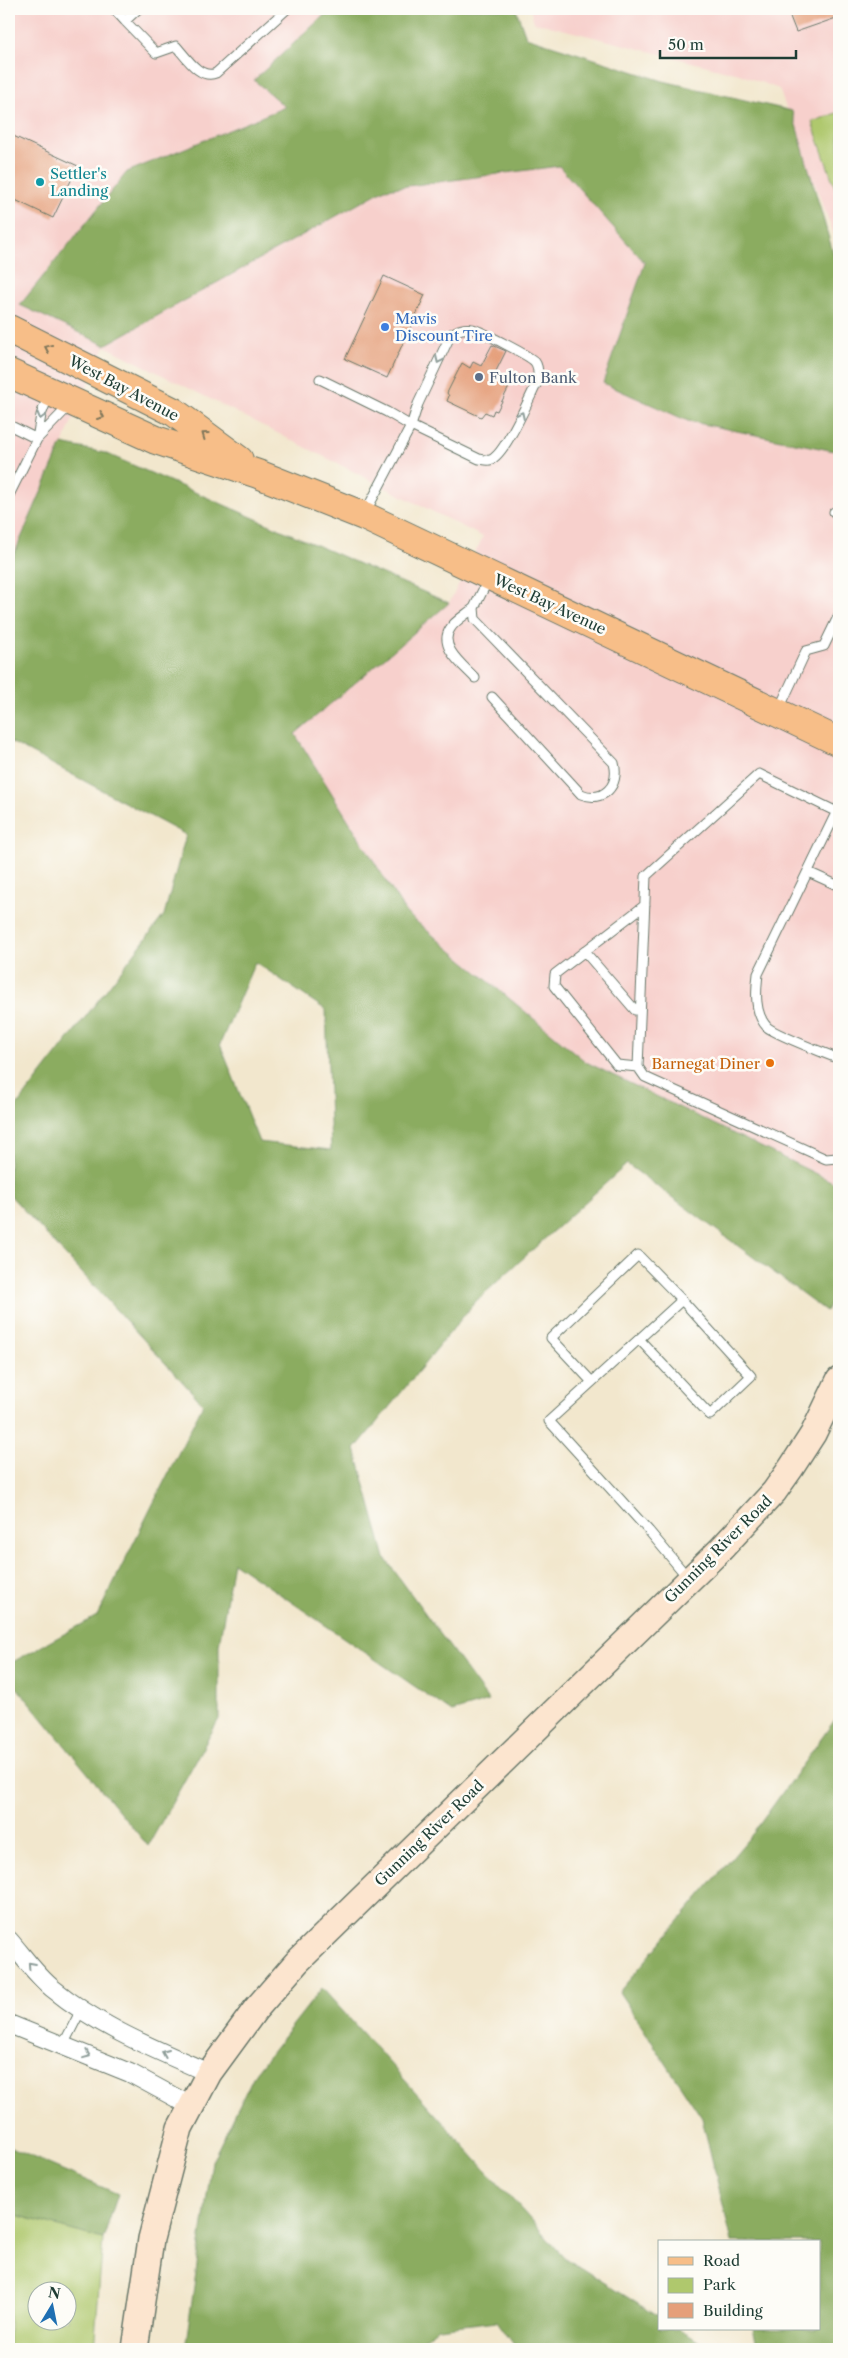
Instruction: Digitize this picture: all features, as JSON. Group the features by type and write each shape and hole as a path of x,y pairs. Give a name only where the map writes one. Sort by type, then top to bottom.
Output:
{"main road":[{"name":"West Bay Avenue","path":"9,329 174,412 258,474"},
{"name":"West Bay Avenue","path":"9,373 156,440 258,474 364,516 839,742"},
{"path":"61,398 70,384 85,383 138,394"}],"street":[{"name":"Gunning River Road","path":"135,2349 151,2239 180,2128 210,2073 255,2010 298,1962 721,1549 774,1492 813,1434 839,1380"},
{"path":"9,1940 50,1987 81,2010 119,2034 210,2073"},
{"path":"9,2024 130,2073 191,2106"}],"lane":[{"path":"114,9 156,53 176,46 202,74 210,76 216,74 287,9"},
{"path":"125,21 138,9"},
{"path":"320,379 387,412 410,426 479,459 489,460 496,457 508,442 538,381 539,373 535,362 524,354 473,329 460,328 451,334 418,404 410,426 364,516"},
{"path":"37,439 40,415 61,398"},
{"path":"9,495 37,439 61,398"},
{"path":"9,425 37,439"},
{"path":"475,678 448,648 446,637 450,628 474,608 490,575"},
{"path":"474,608 475,618 481,626 614,763 617,774 614,783 601,796 591,798 581,794 492,697"},
{"path":"778,712 806,651 824,646 839,615"},
{"path":"839,1059 767,1027 759,1010 756,994 758,974 838,809 759,774 646,876 638,1067 645,1077 826,1159 837,1158 839,1155"},
{"path":"808,872 839,886"},
{"path":"638,1067 617,1065 554,986 555,974 645,905"},
{"path":"584,952 635,1010 640,1010"},
{"path":"592,1382 551,1338 638,1255 751,1376 710,1415 639,1339"},
{"path":"682,1300 549,1422 689,1579"},
{"path":"63,2045 81,2010"}],"shaded area":[{"path":"9,9 331,9 255,80 286,107 127,172 20,305 105,345 385,189 559,166 645,263 604,383 688,421 839,452 839,1185 586,1062 406,913 294,734 449,603 483,537 105,346 12,559 9,557"},
{"path":"530,9 839,9 839,248 779,89 739,74 534,22"}],"green space":[{"path":"331,9 516,9 526,37 663,81 792,111 839,273 839,452 688,421 603,383 645,263 559,166 385,189 105,345 20,305 127,172 285,107 254,80"},
{"path":"839,112 839,199 812,122"},
{"path":"62,444 105,453 449,603 295,734 406,913 586,1062 839,1185 839,1286 826,1311 627,1164 475,1302 355,1449 385,1558 489,1701 452,1712 233,1562 219,1645 219,1719 148,1846 9,1678 9,1664 97,1616 203,1404 9,1194 9,1116 164,915 186,835 9,741 9,557 12,559","holes":["255,962 326,1010 331,1150 259,1142 220,1044"]},
{"path":"839,1714 839,2349 758,2349 753,2330 820,2330 820,2240 732,2240 702,2118 619,1992 754,1832"},
{"path":"322,1988 565,2258 658,2316 658,2330 681,2330 711,2349 517,2349 497,2321 438,2328 410,2349 185,2349 212,2161 255,2073"},
{"path":"9,2147 118,2194 103,2239 9,2213"},
{"path":"9,2213 103,2239 94,2349 9,2349"}],"building":[{"path":"787,9 839,9 839,17 796,32"},
{"name":"Settler's Landing","path":"9,134 78,166 53,218 9,197"},
{"name":"Mavis Discount Tire","path":"384,276 425,295 387,378 345,359"},
{"name":"Fulton Bank","path":"492,345 506,351 495,373 512,381 497,411 494,410 492,415 485,412 481,417 447,401 449,396 447,393 462,363 470,368 473,362 481,366"}],"place":[{"name":"Settler's Landing","path":"40,182"},
{"name":"Mavis Discount Tire","path":"385,327"},
{"name":"Fulton Bank","path":"479,377"},
{"name":"Barnegat Diner","path":"770,1063"}]}
